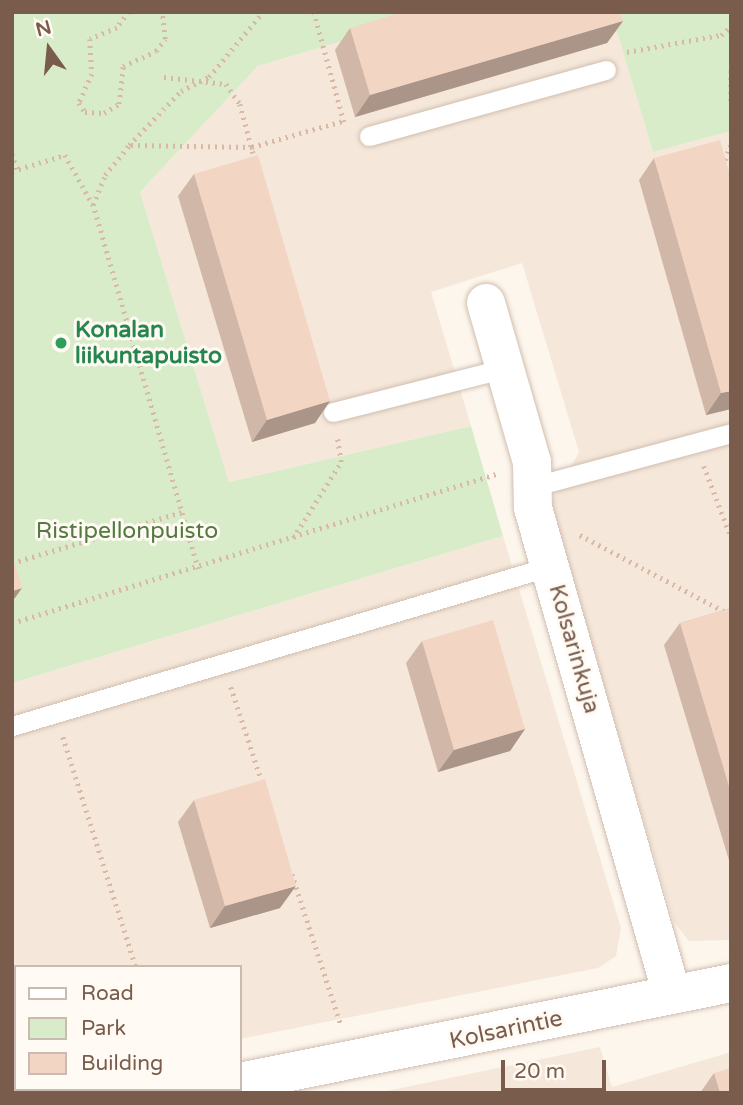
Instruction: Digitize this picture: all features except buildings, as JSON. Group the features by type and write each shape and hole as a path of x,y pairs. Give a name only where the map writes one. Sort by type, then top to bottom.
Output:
{"street":[{"name":"Kolsarinkuja","path":"486,303 505,368 551,566 672,995"},
{"name":"Kolsarintie","path":"242,1082 731,983"}],"lane":[{"path":"369,136 606,69"},
{"path":"333,412 505,368"},
{"path":"533,485 731,433"},
{"path":"12,726 551,566"}],"path":[{"path":"129,12 117,28 90,39 92,74 79,103 85,112 104,113 119,104 122,66 156,51 164,39 162,12"},
{"path":"93,205 105,175 129,145 181,92 209,77 263,12"},
{"path":"314,12 343,121 369,136"},
{"path":"606,69 626,52 721,34 731,27"},
{"path":"731,71 731,101"},
{"path":"164,78 209,77 226,84 240,104 258,169"},
{"path":"129,145 252,147 343,121"},
{"path":"724,160 731,143"},
{"path":"721,147 728,170"},
{"path":"12,154 15,170 65,155 93,205 198,569"},
{"path":"293,538 341,463 333,412"},
{"path":"697,441 731,537"},
{"path":"12,623 198,569 293,538 533,485 731,615"},
{"path":"12,563 182,512"},
{"path":"224,663 266,793"},
{"path":"55,713 135,965"},
{"path":"287,858 342,1027"}],"shaded area":[{"path":"441,12 611,12 653,152 731,131 731,940 689,941 674,922 550,504 579,452 522,263 431,292 471,426 229,482 140,192 258,66"},
{"path":"503,536 621,928 616,956 598,968 242,1039 242,965 14,965 12,1012 12,683"},
{"path":"600,1047 612,1087 731,1052 731,1093 377,1093"}],"green space":[{"name":"Ristipellonpuisto","path":"12,12 441,12 258,66 140,192 229,482 471,426 503,536 12,683"},
{"path":"611,12 731,12 731,131 653,152"}],"place":[{"name":"Konalan liikuntapuisto","path":"61,343"}]}
